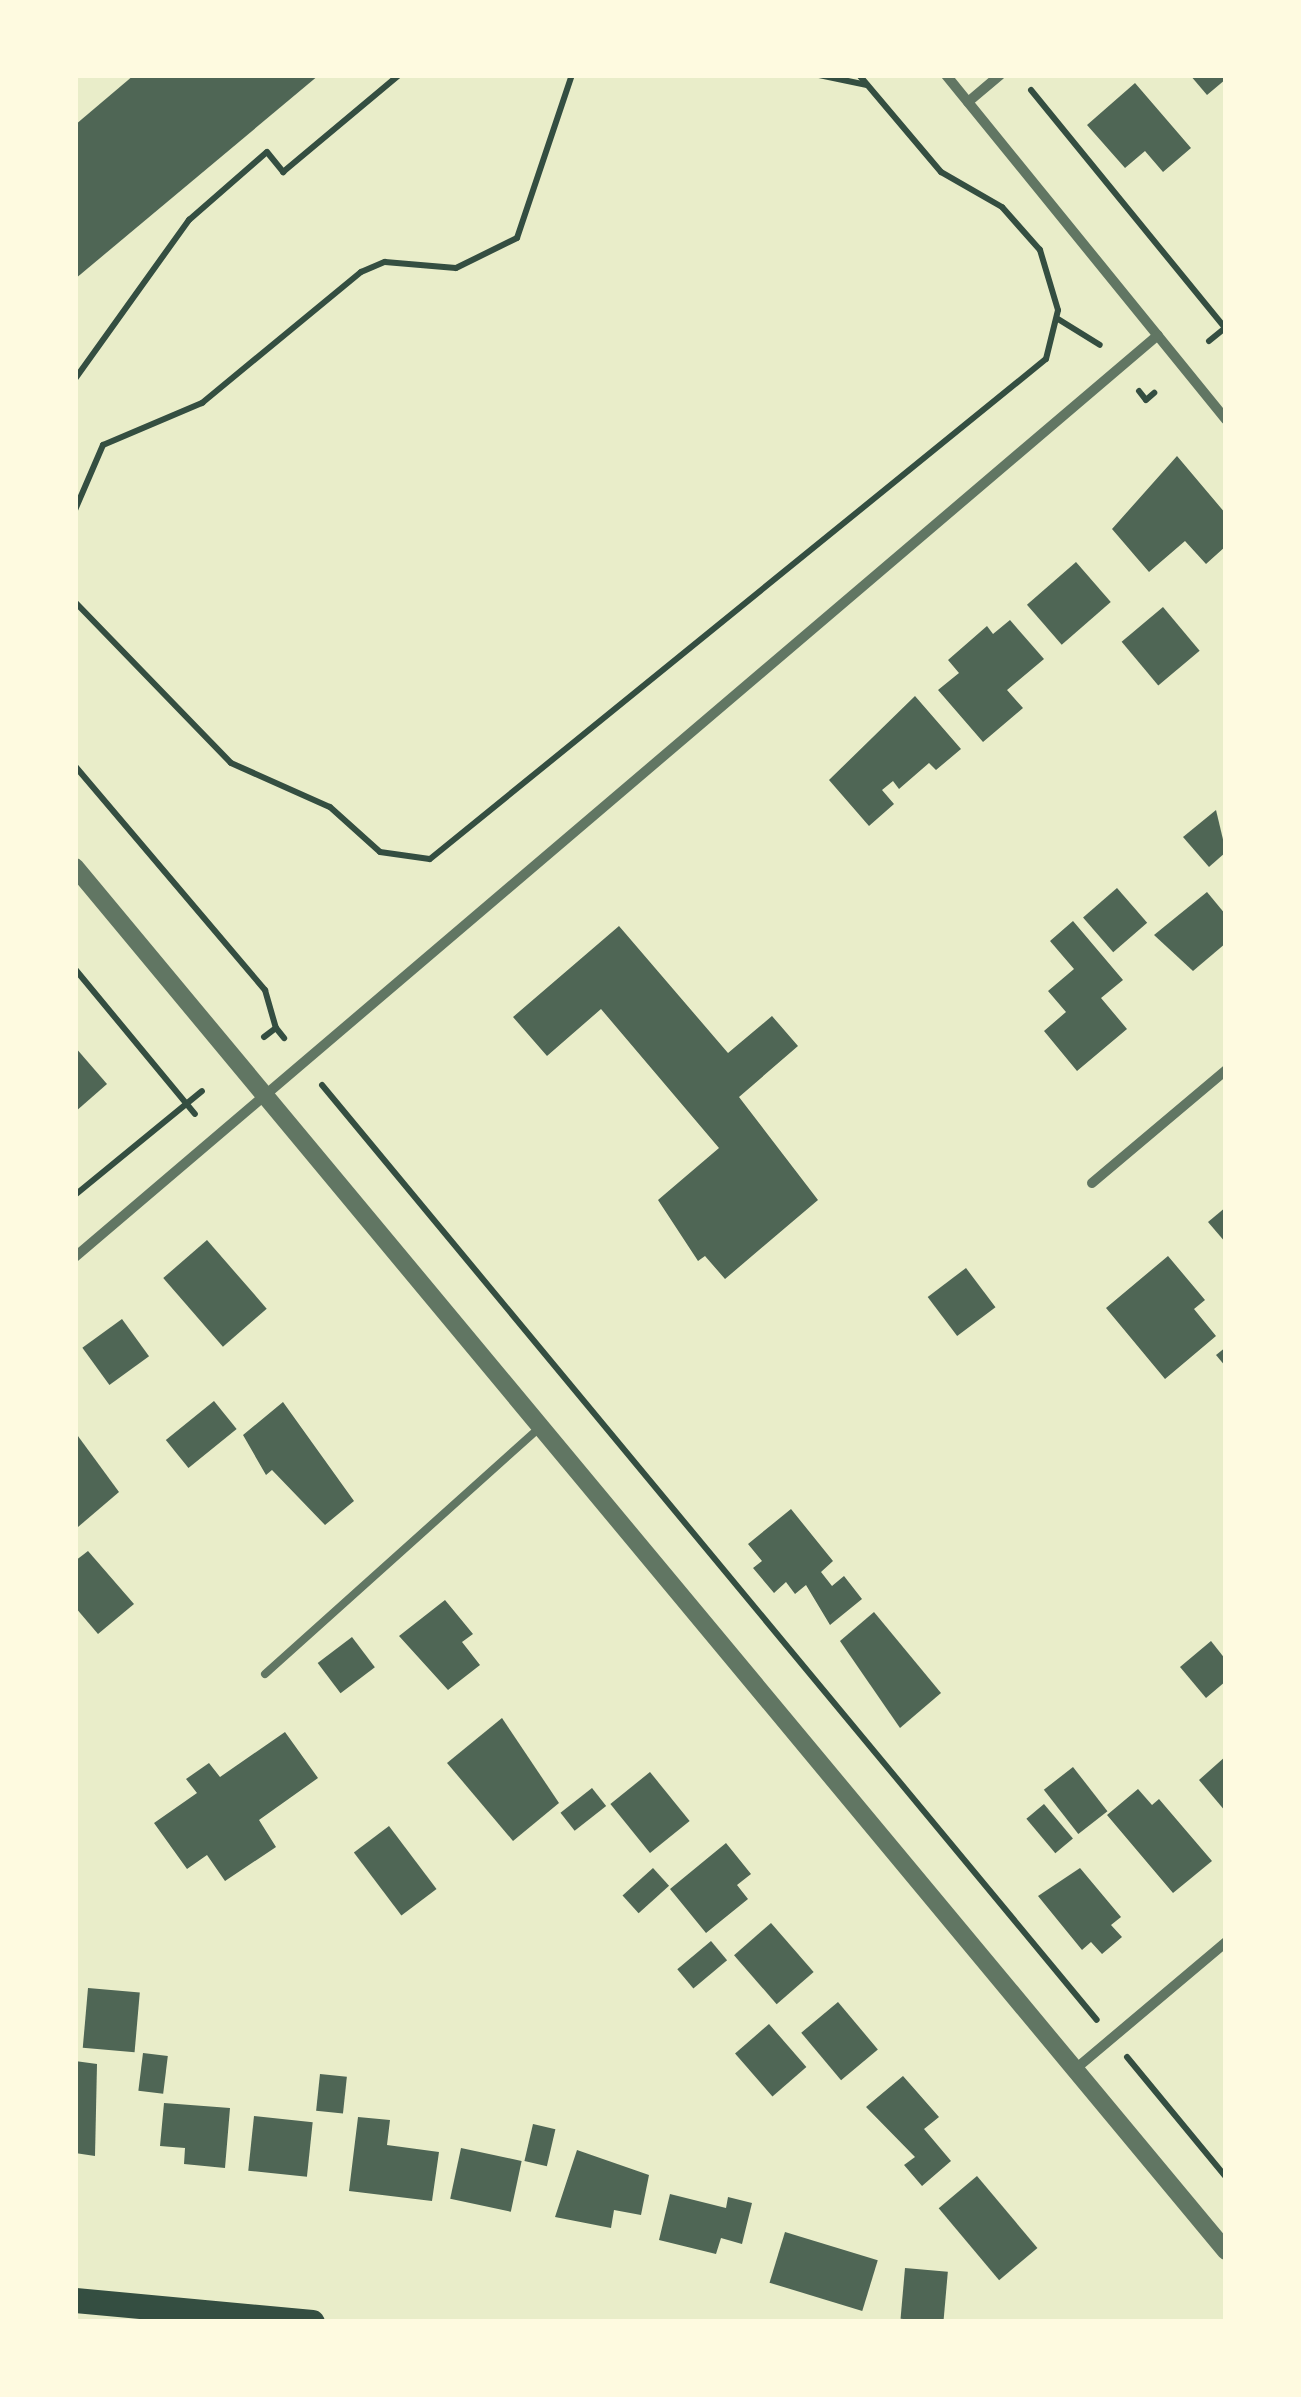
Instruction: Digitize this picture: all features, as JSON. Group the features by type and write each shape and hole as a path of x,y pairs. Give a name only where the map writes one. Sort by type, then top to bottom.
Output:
{"main road":[{"path":"75,2300 312,2322"}],"street":[{"path":"946,75 1226,419"},
{"path":"968,102 1000,75"},
{"path":"75,1257 1158,335"},
{"path":"75,867 537,1430 1226,2251"},
{"path":"1092,1183 1226,1070"},
{"path":"1072,2072 1226,1942"}],"lane":[{"path":"265,1674 537,1430"}],"path":[{"path":"75,380 190,220 267,152 283,172 400,75"},
{"path":"75,510 103,446 202,403 361,272 385,262 456,268 517,238 572,75"},
{"path":"819,75 868,85"},
{"path":"75,602 231,763 330,806 380,852 430,859 1046,359 1058,320 1056,281 1040,250 1002,206 941,172 859,75"},
{"path":"1031,90 1226,328 1209,341"},
{"path":"1058,320 1100,345"},
{"path":"1140,391 1146,400 1154,393"},
{"path":"75,766 266,990 276,1028 284,1038"},
{"path":"75,969 195,1114"},
{"path":"264,1037 276,1028"},
{"path":"322,1085 1226,2177"},
{"path":"75,1195 202,1091"}],"building":[{"path":"134,75 319,75 75,279 75,125"},
{"path":"1190,75 1226,75 1226,79 1207,95"},
{"path":"1135,83 1191,148 1163,172 1145,151 1125,168 1087,125"},
{"path":"1177,456 1226,514 1226,546 1206,564 1185,541 1149,572 1112,529"},
{"path":"1076,562 1111,602 1062,645 1027,605"},
{"path":"1163,607 1200,651 1158,685 1122,642"},
{"path":"1010,620 1044,659 1007,690 1023,708 983,742 938,690 959,673 948,660 987,626 993,634"},
{"path":"915,696 961,749 936,770 929,763 899,789 893,781 882,790 894,804 869,826 829,780"},
{"path":"1216,810 1226,852 1209,867 1183,837"},
{"path":"1117,888 1147,923 1113,952 1083,918"},
{"path":"1207,892 1226,915 1226,943 1193,971 1154,935"},
{"path":"1073,921 1123,980 1101,998 1127,1029 1077,1071 1044,1031 1066,1012 1048,991 1074,969 1050,941"},
{"path":"619,926 728,1053 772,1016 798,1046 739,1097 818,1200 725,1279 705,1256 698,1261 658,1200 719,1148 601,1009 547,1056 513,1017"},
{"path":"75,1047 107,1084 75,1112"},
{"path":"1226,1207 1226,1243 1208,1222"},
{"path":"207,1240 267,1309 223,1347 163,1278"},
{"path":"1168,1256 1205,1300 1194,1309 1216,1336 1165,1379 1106,1308"},
{"path":"966,1268 995,1307 957,1336 928,1297"},
{"path":"122,1319 149,1356 109,1385 82,1348"},
{"path":"1226,1347 1226,1367 1216,1355"},
{"path":"214,1401 237,1429 188,1468 166,1440"},
{"path":"283,1402 354,1501 325,1525 272,1470 266,1475 243,1435"},
{"path":"75,1432 119,1492 78,1527 75,1524"},
{"path":"791,1509 833,1561 821,1572 832,1586 844,1576 862,1599 830,1625 806,1585 795,1594 786,1582 774,1593 753,1568 762,1561 748,1544"},
{"path":"88,1551 134,1604 98,1634 75,1607 75,1561"},
{"path":"445,1600 473,1634 462,1642 480,1665 448,1690 399,1636"},
{"path":"874,1612 941,1693 900,1728 840,1641"},
{"path":"352,1637 375,1667 341,1693 318,1663"},
{"path":"1211,1641 1226,1660 1226,1681 1206,1698 1180,1667"},
{"path":"502,1718 559,1803 513,1841 447,1763"},
{"path":"285,1732 318,1778 259,1820 276,1847 225,1881 207,1855 187,1869 154,1823 197,1793 186,1779 209,1763 220,1777"},
{"path":"1226,1756 1226,1812 1199,1780"},
{"path":"1073,1767 1107,1811 1078,1834 1044,1790"},
{"path":"650,1772 690,1821 650,1853 610,1804"},
{"path":"592,1788 606,1806 575,1831 560,1813"},
{"path":"1138,1789 1152,1805 1159,1799 1212,1861 1173,1893 1107,1815"},
{"path":"1044,1804 1073,1838 1055,1853 1026,1819"},
{"path":"389,1826 437,1889 401,1916 354,1852"},
{"path":"726,1843 751,1874 737,1885 748,1899 706,1933 670,1889"},
{"path":"653,1868 669,1886 639,1913 623,1895"},
{"path":"1080,1868 1121,1917 1111,1925 1122,1937 1102,1954 1091,1942 1082,1950 1038,1896"},
{"path":"771,1923 814,1972 777,2004 734,1955"},
{"path":"711,1941 727,1960 693,1988 677,1969"},
{"path":"88,1988 140,1993 135,2052 83,2048"},
{"path":"838,2002 878,2049 841,2080 801,2033"},
{"path":"769,2024 806,2067 772,2097 735,2054"},
{"path":"143,2053 168,2056 163,2094 138,2091"},
{"path":"75,2061 97,2064 95,2156 75,2153"},
{"path":"320,2074 347,2077 343,2114 316,2111"},
{"path":"903,2076 939,2117 924,2129 951,2161 922,2186 904,2165 915,2157 866,2107"},
{"path":"164,2103 230,2108 225,2168 184,2164 185,2148 160,2146"},
{"path":"254,2116 313,2122 307,2177 248,2171"},
{"path":"358,2117 390,2120 387,2145 439,2152 432,2201 349,2191"},
{"path":"533,2124 555,2129 547,2166 524,2161"},
{"path":"461,2148 522,2161 511,2212 450,2199"},
{"path":"577,2150 649,2175 641,2215 614,2210 611,2228 555,2217"},
{"path":"977,2176 1037,2248 999,2280 939,2208"},
{"path":"670,2194 726,2208 728,2197 752,2203 742,2244 721,2238 716,2254 659,2240"},
{"path":"785,2232 878,2260 862,2311 770,2283"},
{"path":"905,2268 948,2272 943,2322 901,2319"}]}
